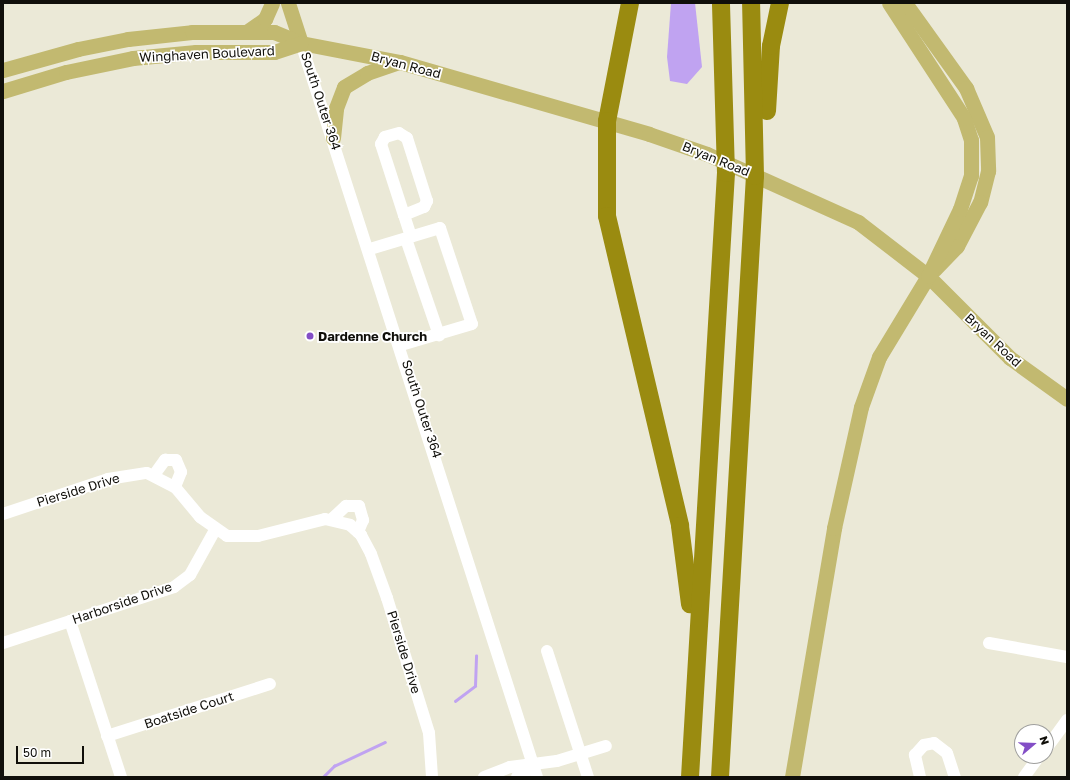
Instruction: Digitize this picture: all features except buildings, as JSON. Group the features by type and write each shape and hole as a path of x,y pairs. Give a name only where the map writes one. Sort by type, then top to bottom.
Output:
{"highway":[{"path":"630,3 607,121 607,216 682,540 696,679"},
{"path":"690,777 726,173 721,3"},
{"path":"720,777 753,228 756,130 751,3"},
{"path":"753,228 764,157 771,46 780,3"}],"main road":[{"path":"248,31 265,20 272,3"},
{"path":"288,3 301,43"},
{"path":"792,777 834,528 861,407 879,357 928,276 965,198 972,163 971,140 955,100 889,3"},
{"path":"904,3 976,104 989,154 985,187 974,216 957,246 928,276"},
{"name":"Winghaven Boulevard","path":"3,70 71,50 128,39 248,31 274,32 301,43"},
{"name":"Winghaven Boulevard","path":"3,91 66,72 133,58 196,52 274,52 301,43"},
{"name":"Bryan Road","path":"301,43 400,62 607,121 707,154 775,183 858,222 928,276 1010,358 1067,399"},
{"path":"333,138 336,108 344,87 366,73 400,62"}],"street":[{"name":"South Outer 364","path":"301,43 401,345 535,772"},
{"path":"404,215 424,208 427,201 407,138 399,133 383,139 381,144 404,215 409,238 439,335"},
{"path":"370,250 440,228 472,324 401,345"},
{"path":"175,487 181,472 176,460 166,460 154,475 175,487 215,530 242,538 333,518 346,506 359,506 363,520 358,532 333,518"},
{"name":"Pierside Drive","path":"3,514 108,479 154,475"},
{"name":"Harborside Drive","path":"3,643 174,587 190,575 215,530"},
{"name":"Pierside Drive","path":"358,532 380,575 429,733 432,777"},
{"path":"70,621 121,777"},
{"path":"989,643 1067,658"},
{"path":"547,651 588,777"},
{"name":"Boatside Court","path":"107,736 270,684"},
{"path":"1054,738 1067,720"},
{"path":"920,777 915,755 924,745 934,743 947,753 955,777"},
{"path":"517,777 606,746"},
{"path":"1024,777 1033,764"},
{"path":"484,777 510,766 535,772"}],"shaded area":[{"path":"671,3 695,3 702,67 687,84 670,81 667,57"}],"waterway":[{"path":"455,701 475,686 476,656"},
{"path":"323,777 334,766 385,742"}],"place":[{"name":"Dardenne Church","path":"310,336"}]}
